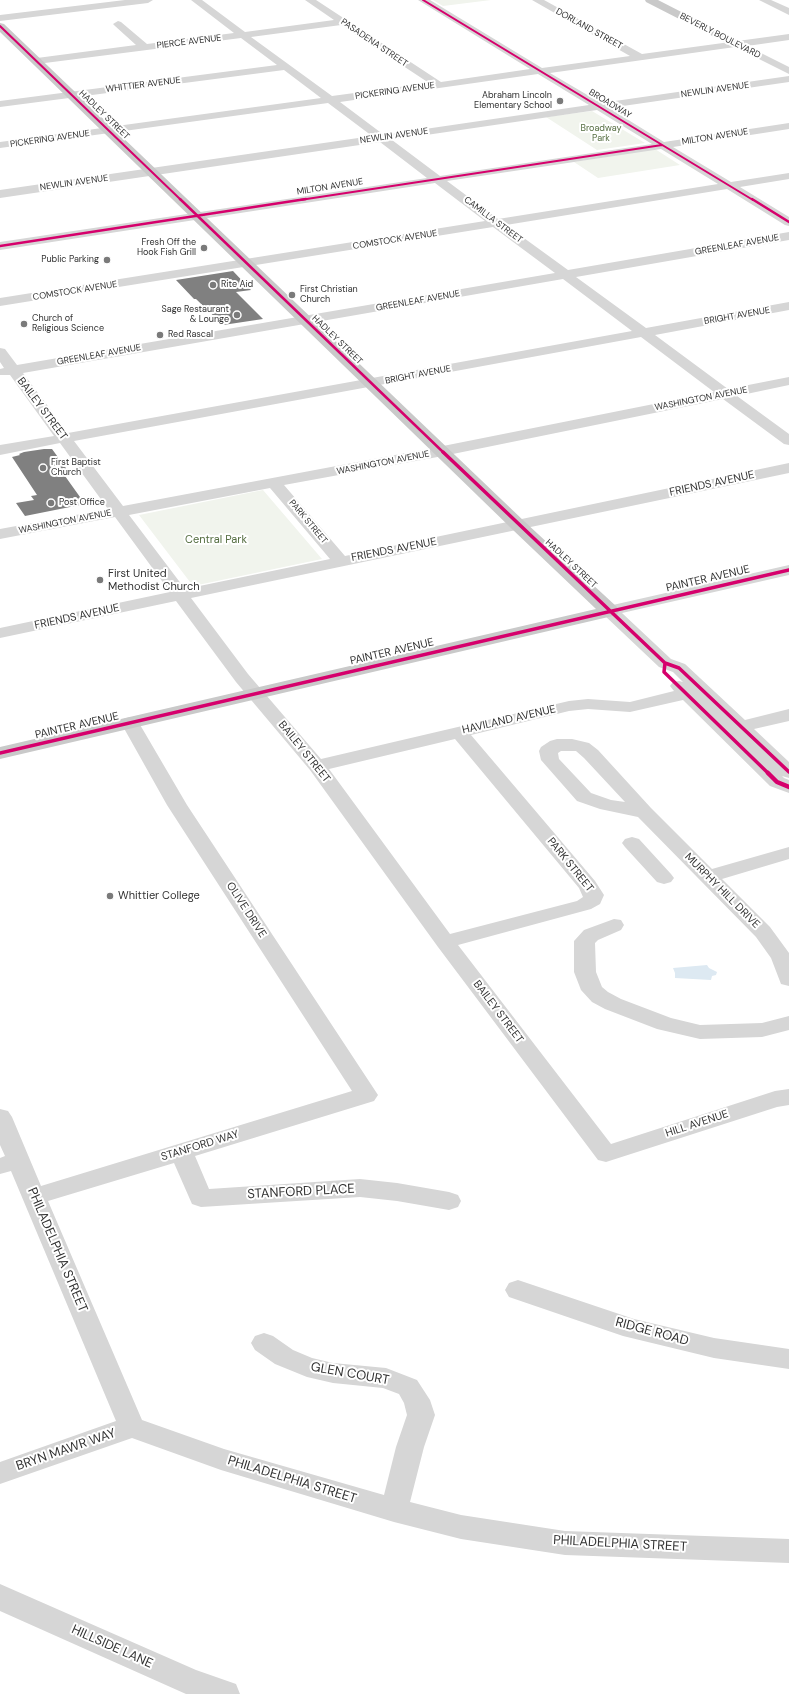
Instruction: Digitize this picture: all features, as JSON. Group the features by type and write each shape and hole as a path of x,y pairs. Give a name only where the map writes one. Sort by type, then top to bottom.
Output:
{"main road":[{"name":"BEVERLY BOULEVARD","path":"650,0 736,44"},
{"name":"HADLEY STREET","path":"0,26 150,172 198,216 246,264 443,451 519,526 610,611"},
{"name":"PAINTER AVENUE","path":"0,753 610,611"}],"street":[{"path":"0,18 148,0"},
{"name":"CAMILLA STREET","path":"196,0 789,441"},
{"name":"PASADENA STREET","path":"310,0 439,86"},
{"name":"BROADWAY","path":"423,0 789,222"},
{"name":"DORLAND STREET","path":"537,0 640,58"},
{"path":"764,0 789,12"},
{"name":"PIERCE AVENUE","path":"36,61 342,22"},
{"path":"118,24 144,47"},
{"name":"PICKERING AVENUE","path":"0,146 789,37"},
{"name":"BEVERLY BOULEVARD","path":"736,44 789,71"},
{"name":"WHITTIER AVENUE","path":"0,104 286,67"},
{"name":"NEWLIN AVENUE","path":"0,194 789,79"},
{"name":"MILTON AVENUE","path":"0,246 789,126"},
{"name":"COMSTOCK AVENUE","path":"0,302 497,224 789,176"},
{"name":"GREENLEAF AVENUE","path":"6,371 789,236"},
{"name":"BRIGHT AVENUE","path":"0,450 789,306"},
{"name":"BAILEY STREET","path":"0,352 6,371 64,438 242,678 317,766 445,942 606,1154"},
{"name":"WASHINGTON AVENUE","path":"0,534 275,484 789,381"},
{"name":"FRIENDS AVENUE","path":"0,633 341,561 519,526 789,468"},
{"name":"PARK STREET","path":"275,484 341,561"},
{"name":"PAINTER AVENUE","path":"610,611 789,570"},
{"name":"HADLEY STREET","path":"610,611 665,663 679,668 695,692 733,729 777,782 789,787"},
{"name":"HAVILAND AVENUE","path":"317,766 569,706 588,704 630,707 695,692"},
{"path":"733,729 789,716"},
{"name":"OLIVE DRIVE","path":"130,723 178,805 366,1095"},
{"name":"HADLEY STREET","path":"733,729 789,772"},
{"name":"PARK STREET","path":"445,942 584,905 593,900 594,895 588,885 459,732"},
{"name":"MURPHY HILL DRIVE","path":"644,812 607,805 584,797 550,760 548,751 557,745 564,744 582,748 592,754 644,812 709,876 770,941 781,957 789,979"},
{"path":"632,843 664,878"},
{"path":"650,862 683,852"},
{"path":"709,876 789,853"},
{"path":"614,925 591,935 585,941 584,957 586,977 592,990 600,997 613,1004 665,1024 700,1032 762,1030 789,1023"},
{"name":"STANFORD WAY","path":"34,1197 366,1095"},
{"name":"HILL AVENUE","path":"606,1154 775,1099 789,1097"},
{"name":"PHILADELPHIA STREET","path":"0,1117 9,1164 34,1197 132,1427 221,1458 394,1510 461,1527 565,1544 789,1551"},
{"name":"STANFORD PLACE","path":"181,1152 201,1198 360,1188 397,1192 449,1201"},
{"name":"RIDGE ROAD","path":"518,1290 632,1329 714,1348 789,1359"},
{"name":"GLEN COURT","path":"264,1343 284,1357 307,1367 333,1372 386,1378 408,1387 416,1400 421,1415 410,1447 394,1510"},
{"name":"BRYN MAWR WAY","path":"0,1473 132,1427"},
{"name":"HILLSIDE LANE","path":"0,1597 188,1681 225,1694"}],"green space":[{"path":"433,0 491,0 443,6"},
{"name":"Broadway Park","path":"592,111 645,143 597,150 546,117"},
{"name":"Broadway Park","path":"655,149 680,165 598,178 574,162"},
{"name":"Central Park","path":"263,490 322,559 193,586 139,515"}],"shaded area":[{"path":"707,965 709,968 717,972 716,975 712,976 711,980 675,978 673,968"}],"building":[{"path":"233,271 251,290 236,292 263,319 223,325 196,299 194,299 176,280"},
{"path":"52,449 71,475 65,476 85,504 25,516 16,503 34,500 31,496 37,495 12,457 20,455 19,454 24,452"}],"cycle path":[{"path":"423,0 789,222"},
{"path":"0,26 519,526 665,663 679,668 789,772"},
{"path":"0,246 662,145"},
{"path":"0,753 789,570"},
{"path":"665,663 664,672 777,782 789,787"}],"place":[{"name":"Abraham Lincoln Elementary School","path":"560,101"},
{"name":"Fresh Off the Hook Fish Grill","path":"204,248"},
{"name":"Public Parking","path":"107,260"},
{"name":"Rite Aid","path":"213,285"},
{"name":"First Christian Church","path":"292,295"},
{"name":"Sage Restaurant & Lounge","path":"237,315"},
{"name":"Church of Religious Science","path":"24,324"},
{"name":"Red Rascal","path":"160,335"},
{"name":"First Baptist Church","path":"43,468"},
{"name":"Post Office","path":"51,503"},
{"name":"First United Methodist Church","path":"100,580"},
{"name":"Whittier College","path":"110,896"}]}
